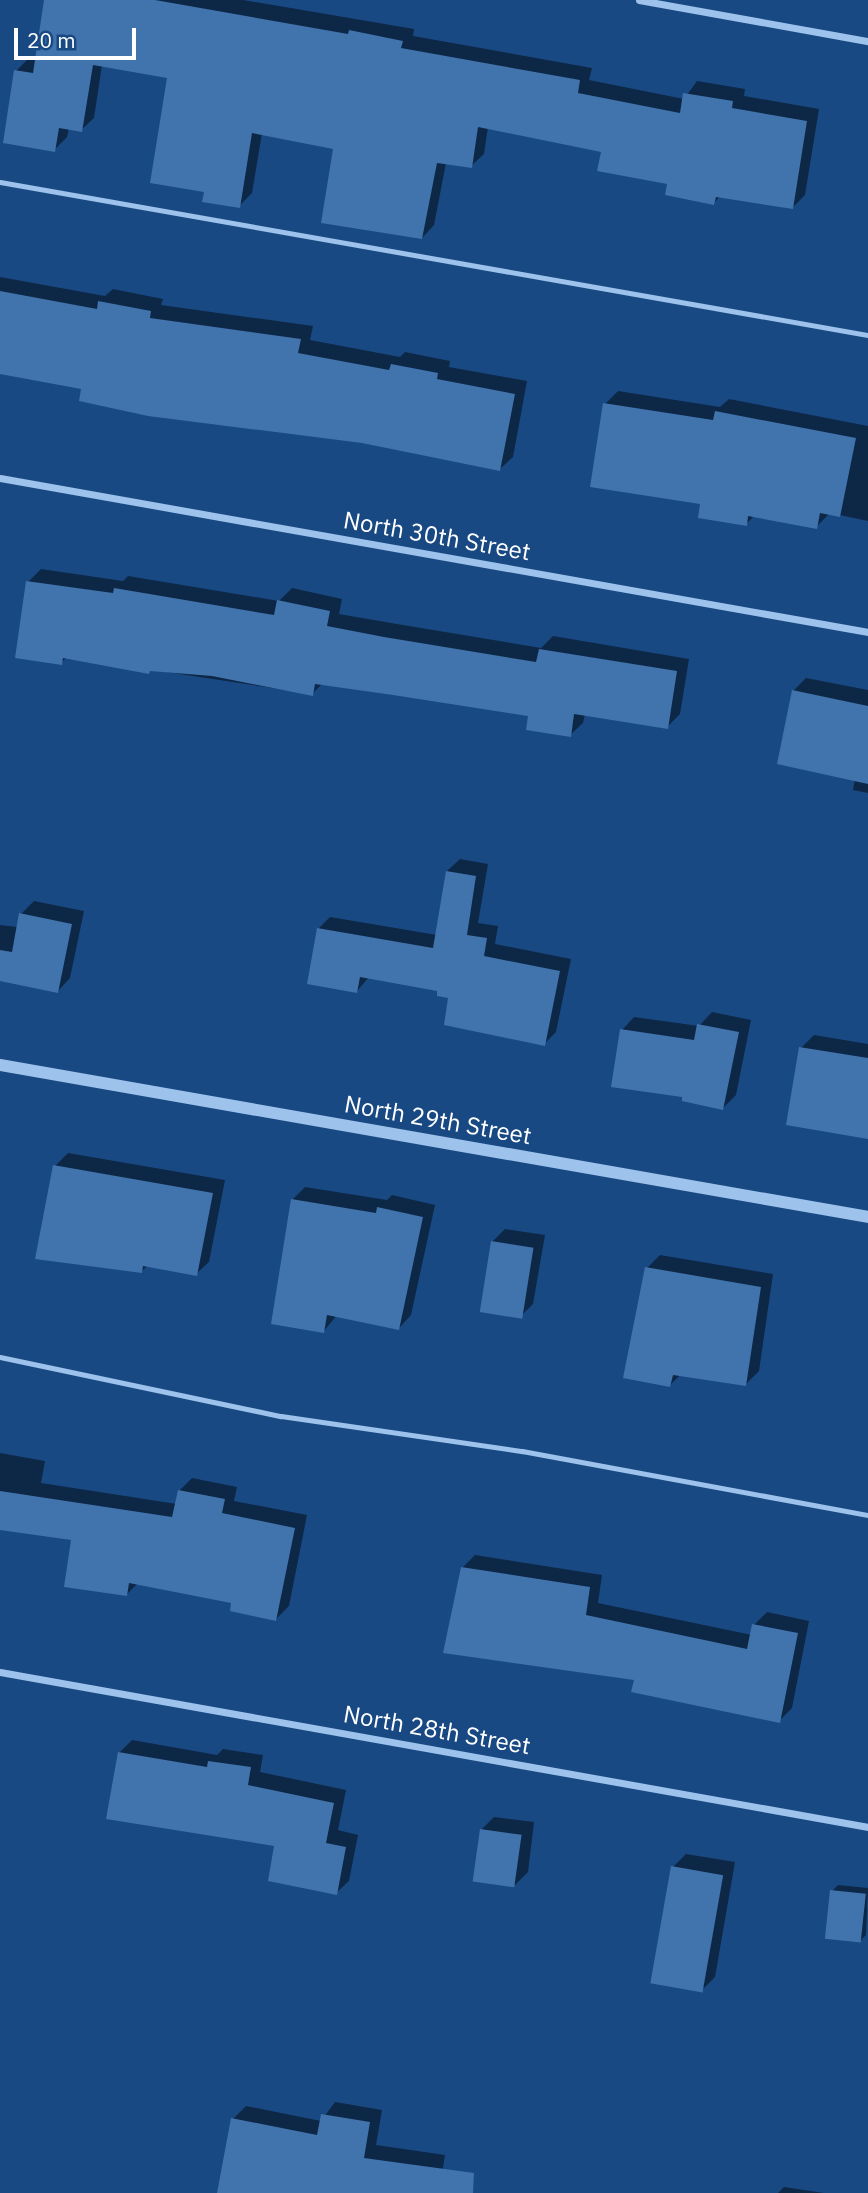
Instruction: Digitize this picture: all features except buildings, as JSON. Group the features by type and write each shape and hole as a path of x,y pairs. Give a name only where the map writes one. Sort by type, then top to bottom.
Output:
{"street":[{"path":"639,0 868,41"},
{"name":"North 30th Street","path":"0,478 868,632"},
{"name":"North 29th Street","path":"0,1065 868,1217"},
{"name":"North 28th Street","path":"0,1672 868,1827"}],"lane":[{"path":"0,182 868,335"},
{"path":"0,1357 281,1416 522,1451 868,1515"}]}
